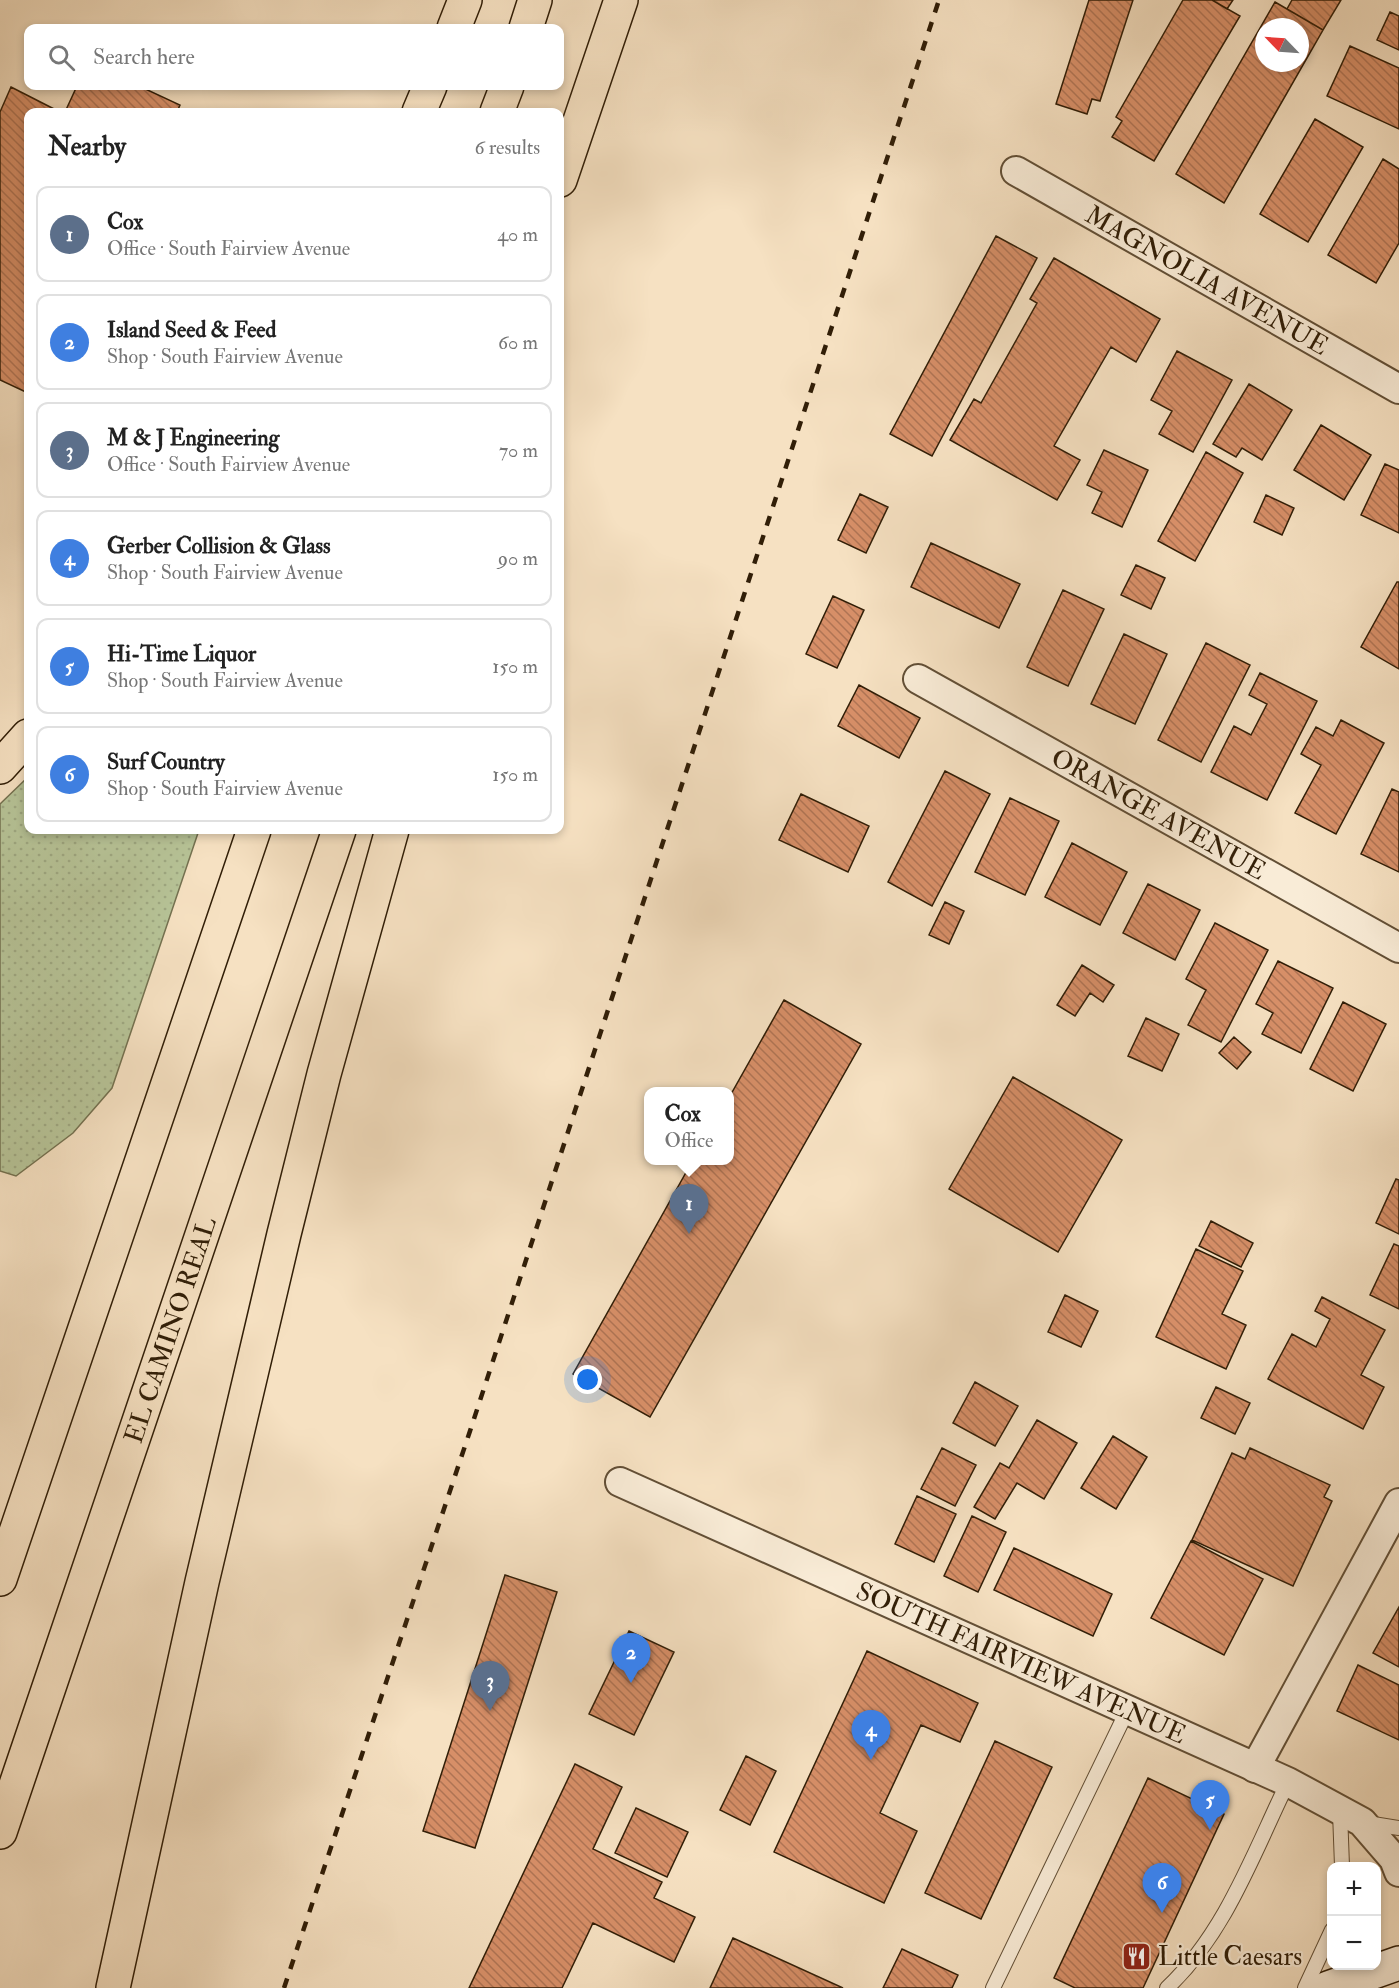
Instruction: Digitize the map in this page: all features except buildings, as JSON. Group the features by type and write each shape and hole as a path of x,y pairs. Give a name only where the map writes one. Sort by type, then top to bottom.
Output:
{"highway":[{"path":"456,24 465,0"},
{"path":"527,24 535,0"},
{"path":"564,168 621,0"},
{"path":"421,108 428,90"},
{"path":"499,108 505,90"},
{"path":"0,747 24,726"},
{"path":"0,767 24,740"},
{"path":"0,1579 253,834"},
{"name":"EL CAMINO REAL","path":"0,1832 338,834"},
{"path":"112,1988 202,1582 284,1234 324,1074 391,834"}],"main road":[{"path":"1328,1988 1399,1963"}],"street":[{"name":"MAGNOLIA AVENUE","path":"1016,171 1399,389"},
{"name":"ORANGE AVENUE","path":"918,679 1399,948"},
{"name":"SOUTH FAIRVIEW AVENUE","path":"620,1482 1288,1782 1351,1817 1394,1859 1399,1872"},
{"path":"1255,1768 1399,1503"}],"lane":[{"path":"993,1988 1128,1709"},
{"path":"1167,1988 1189,1965 1220,1925 1288,1782"},
{"path":"1343,1862 1351,1817 1399,1828"},
{"path":"1305,1988 1327,1941"}],"green space":[{"path":"24,781 24,834 198,834 112,1088 73,1133 16,1176 0,1171 0,804"}],"railway":[{"path":"284,1988 470,1431 939,0"}],"place":[{"name":"Cox","path":"689,1234"},
{"name":"Island Seed & Feed","path":"631,1683"},
{"name":"M & J Engineering","path":"490,1711"},
{"name":"Gerber Collision & Glass","path":"871,1760"},
{"name":"Hi-Time Liquor","path":"1210,1830"},
{"name":"Surf Country","path":"1162,1913"},
{"name":"Little Caesars","path":"1137,1956"}]}
